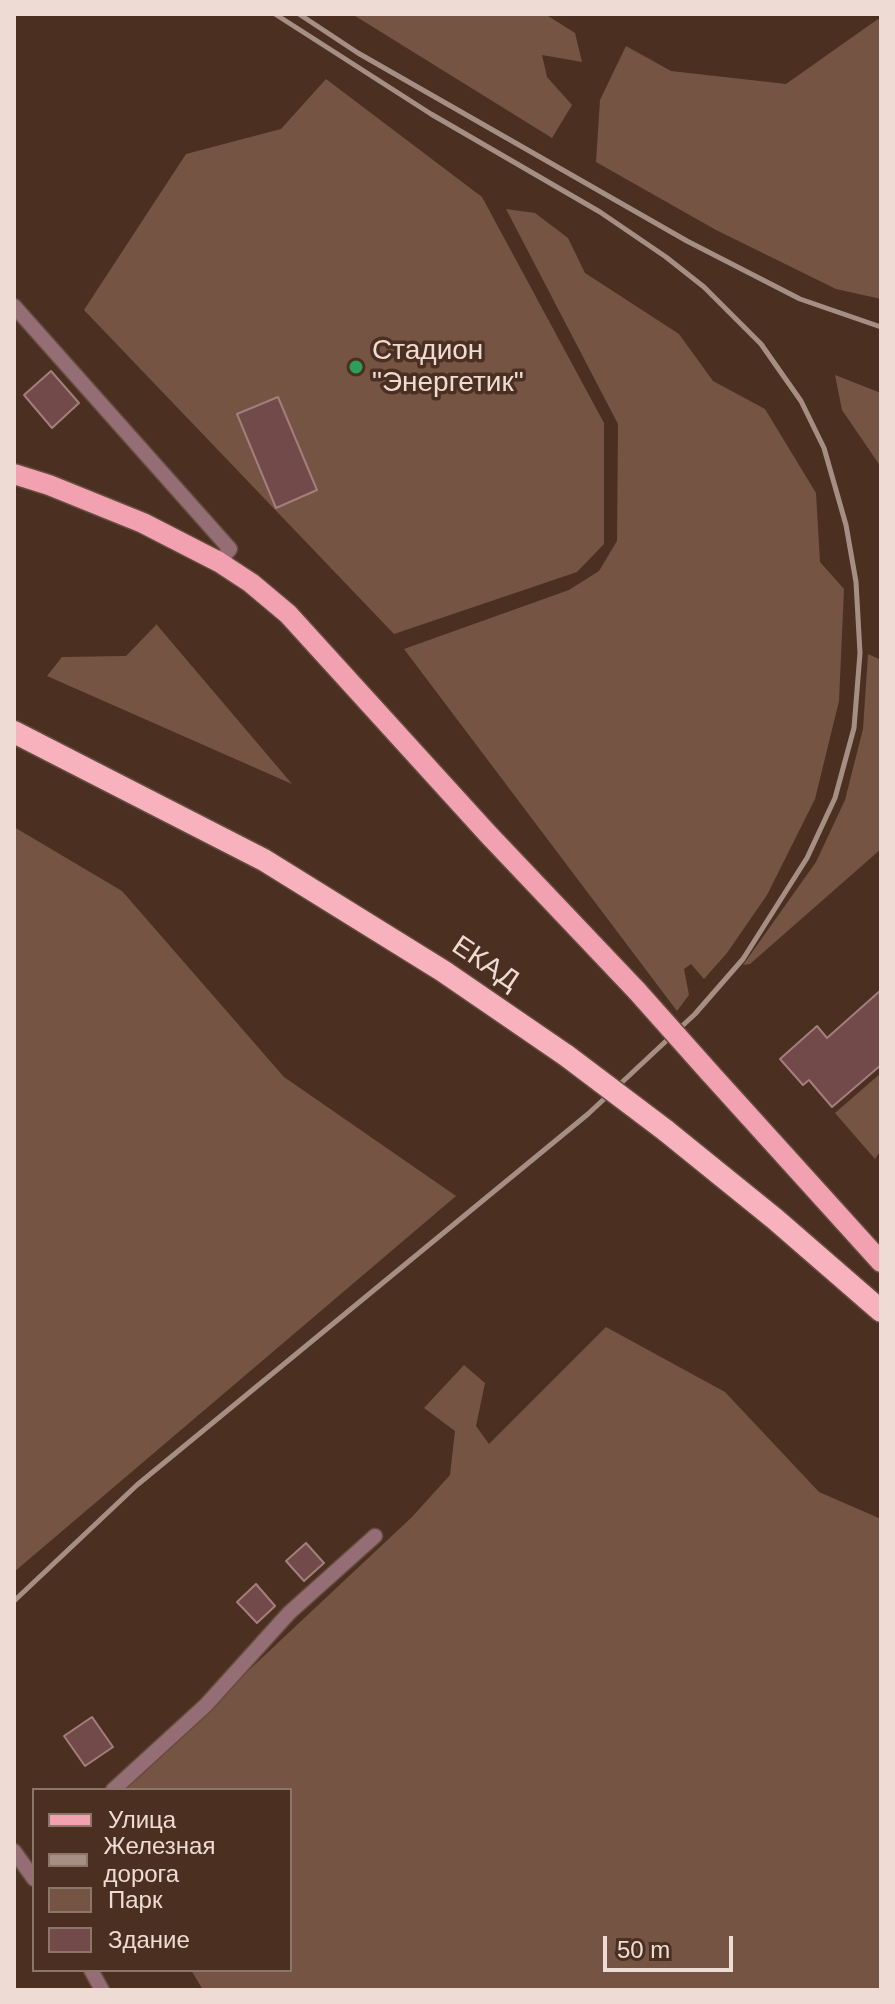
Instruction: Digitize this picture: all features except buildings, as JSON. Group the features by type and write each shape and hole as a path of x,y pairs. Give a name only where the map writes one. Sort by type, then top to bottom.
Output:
{"highway":[{"name":"ЕКАД","path":"14,732 264,860 443,971 567,1056 665,1130 775,1219 881,1311"}],"main road":[{"path":"14,474 110,508 219,562 251,583 288,614 488,834 637,991 881,1262"}],"street":[{"path":"14,306 230,549 219,562"},
{"path":"115,1788 206,1705 289,1613 375,1536"},
{"path":"14,1851 32,1876"},
{"path":"92,1972 102,1990"}],"green space":[{"path":"352,14 545,14 575,33 582,62 542,55 547,77 572,105 552,138"},
{"path":"878,19 881,22 881,299 836,289 716,230 596,162 600,100 626,46 671,71 786,84"},
{"name":"Стадион \"Энергетик\"","path":"326,79 482,197 604,423 604,544 577,572 394,634 84,310 186,154 281,129"},
{"path":"506,209 535,213 568,238 585,273 679,334 713,381 765,409 816,493 820,562 844,589 839,701 815,799 767,895 727,953 704,979 691,964 684,969 689,995 677,1011 404,649 569,590 599,571 617,541 618,424"},
{"path":"835,375 881,393 881,467 842,410"},
{"path":"157,624 292,784 47,676 62,657 126,656"},
{"path":"868,654 881,660 881,849 750,964 743,965 816,862 845,800 863,729"},
{"path":"14,827 122,891 284,1077 456,1196 14,1572"},
{"path":"881,1073 881,1150 875,1159 835,1113"},
{"path":"606,1327 725,1392 819,1492 881,1519 881,1990 203,1990 192,1972 292,1972 292,1788 108,1788 216,1701 412,1517 450,1475 455,1431 424,1408 464,1365 485,1383 476,1426 489,1444"}],"railway":[{"path":"14,1601 137,1485 588,1114 695,1014 743,959 807,858 835,798 854,728 860,653 856,582 846,525 824,448 801,401 761,344 704,287 600,212 431,114 275,14"},
{"path":"299,14 358,53 687,241 800,299 881,327"}],"place":[{"name":"Стадион \"Энергетик\"","path":"356,367"}]}
